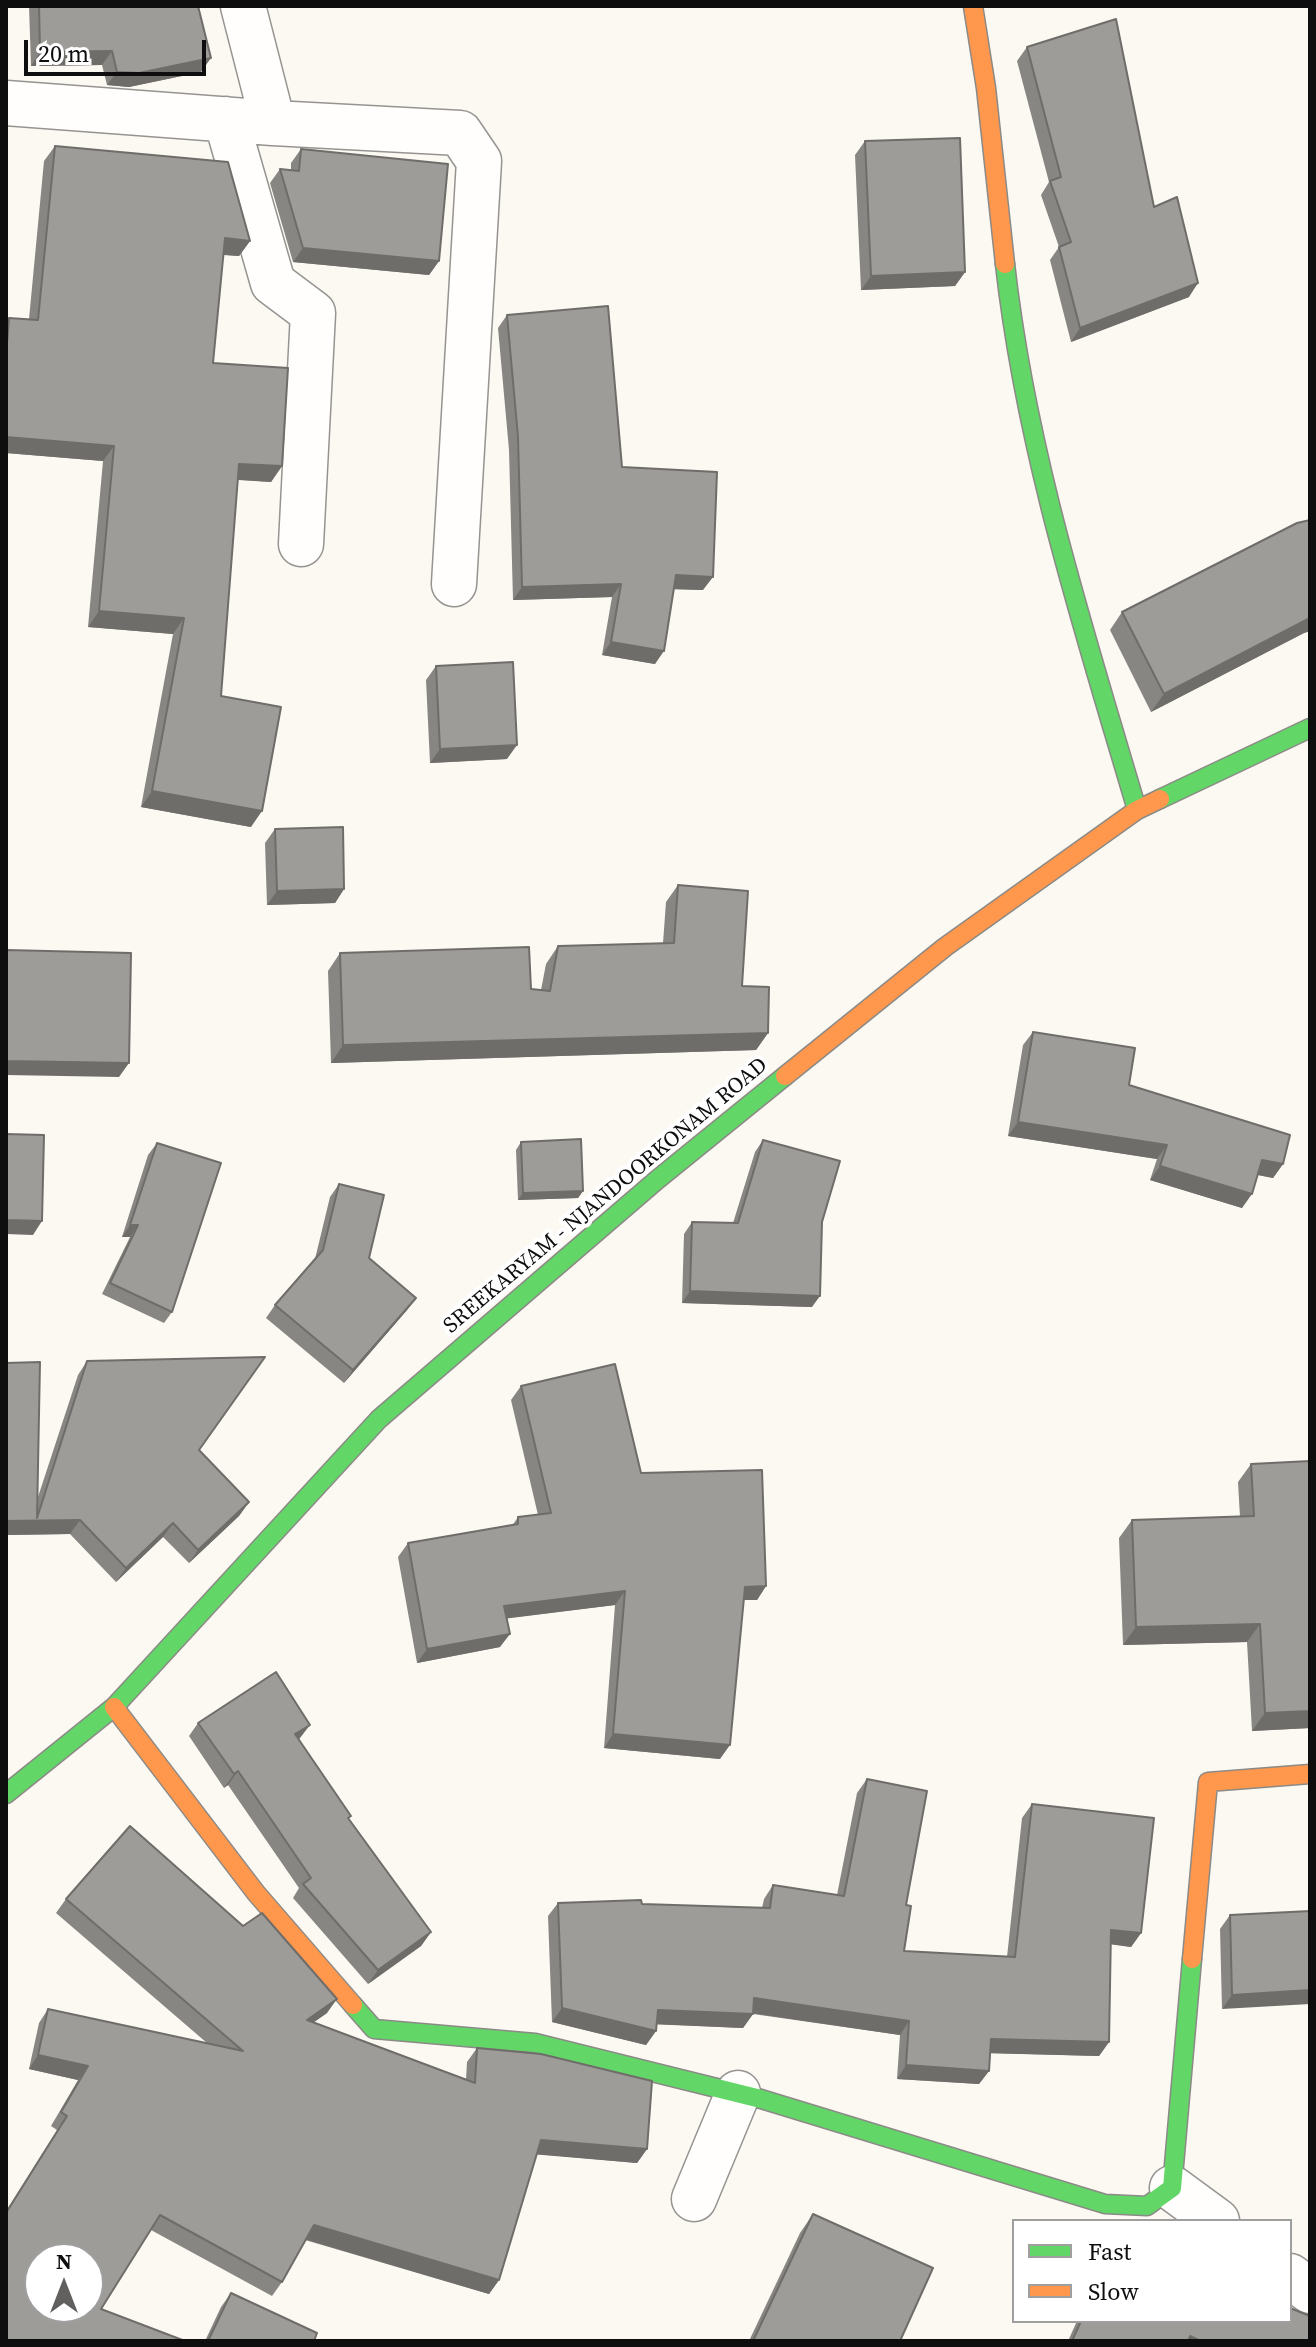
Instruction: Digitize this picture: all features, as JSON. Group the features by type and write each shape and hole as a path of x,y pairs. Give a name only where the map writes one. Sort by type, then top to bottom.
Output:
{"street":[{"path":"243,6 273,123"},
{"path":"973,6 986,74 1017,352 1049,504 1137,810"},
{"path":"6,103 460,133 479,161 454,584"},
{"path":"226,119 273,283 313,313 301,544"},
{"name":"SREEKARYAM - NJANDOORKONAM ROAD","path":"6,1794 114,1707 379,1419 658,1179 945,947 1137,810 1310,728"},
{"path":"114,1707 256,1893 374,2029 535,2043 738,2093 1105,2204 1147,2206 1172,2188 1208,1782 1310,1774"},
{"path":"694,2199 738,2093"},
{"path":"1172,2188 1214,2219"},
{"path":"1292,2278 1310,2291"}],"building":[{"path":"39,6 198,6 211,58 139,73 117,72 112,51 40,52"},
{"path":"1116,19 1154,207 1177,197 1198,283 1080,328 1059,247 1071,242 1050,181 1061,177 1027,47"},
{"path":"960,138 965,272 871,276 865,141"},
{"path":"55,146 228,162 250,241 225,238 213,363 288,368 282,466 239,464 221,696 281,707 262,811 152,791 184,618 99,611 114,446 6,437 9,318 38,320"},
{"path":"301,149 448,164 439,261 303,248 280,169 299,171"},
{"path":"608,306 622,467 717,472 713,577 676,575 664,651 611,642 621,584 522,587 518,437 507,315"},
{"path":"1310,520 1310,618 1164,694 1122,612 1297,523"},
{"path":"513,662 517,745 440,749 436,666"},
{"path":"343,827 344,889 277,891 275,829"},
{"path":"678,885 748,891 742,986 769,987 768,1033 343,1045 340,953 529,947 531,989 550,991 558,946 674,943"},
{"path":"6,950 131,953 129,1063 6,1061"},
{"path":"1033,1032 1135,1048 1129,1085 1290,1135 1283,1164 1262,1160 1252,1194 1160,1166 1167,1145 1018,1122"},
{"path":"6,1134 44,1135 42,1221 6,1220"},
{"path":"581,1139 583,1191 523,1193 521,1142"},
{"path":"763,1140 840,1161 822,1222 820,1296 690,1291 692,1222 738,1223"},
{"path":"157,1143 221,1163 172,1312 110,1283 138,1225 130,1225"},
{"path":"339,1184 384,1195 369,1258 416,1298 353,1370 275,1305 323,1250"},
{"path":"265,1357 199,1450 249,1502 198,1550 173,1523 126,1568 80,1520 6,1521 6,1363 40,1362 37,1518 87,1361"},
{"path":"615,1364 641,1473 762,1470 766,1586 745,1587 730,1745 613,1734 625,1591 504,1606 510,1634 427,1649 408,1543 518,1524 518,1517 551,1513 521,1386"},
{"path":"1310,1461 1310,1711 1265,1713 1260,1624 1136,1627 1132,1520 1254,1516 1251,1464"},
{"path":"276,1672 310,1725 295,1734 351,1816 348,1818 431,1932 378,1970 303,1884 311,1878 238,1771 234,1774 198,1723"},
{"path":"867,1779 927,1791 906,1905 911,1906 904,1951 1015,1957 1032,1804 1154,1818 1141,1933 1111,1930 1109,2042 991,2039 989,2071 906,2065 909,2021 754,1998 753,2014 658,2010 656,2031 562,2008 558,1903 641,1900 642,1904 770,1908 773,1885 844,1896"},
{"path":"130,1826 243,1926 262,1913 337,1999 307,2020 475,2083 477,2048 541,2054 652,2081 647,2149 541,2140 499,2280 314,2225 282,2282 160,2215 104,2304 104,2243 24,2243 24,2323 104,2323 104,2310 185,2341 6,2341 6,2213 67,2116 61,2112 88,2066 38,2055 48,2009 243,2051 66,1899"},
{"path":"1310,1911 1310,1990 1232,1995 1230,1915"},
{"path":"813,2214 933,2268 900,2341 753,2341"},
{"path":"231,2293 317,2333 314,2341 208,2341"},
{"path":"1292,2309 1310,2316 1310,2341 1201,2341 1190,2336 1188,2341 1072,2341 1080,2323 1292,2323"}],"traffic: fast":[{"path":"1005,264 1027,403 1042,472 1077,608 1137,810"},
{"path":"1160,799 1310,728"},
{"path":"6,1794 114,1707 379,1419 658,1179 785,1076"},
{"path":"353,2005 374,2029 535,2043 761,2099 1105,2204 1147,2206 1172,2188 1192,1959"}],"traffic: slow":[{"path":"973,6 986,88 1005,264"},
{"path":"785,1076 945,947 1137,810 1160,799"},
{"path":"114,1707 256,1893 353,2005"},
{"path":"1192,1959 1208,1782 1310,1774"}]}
